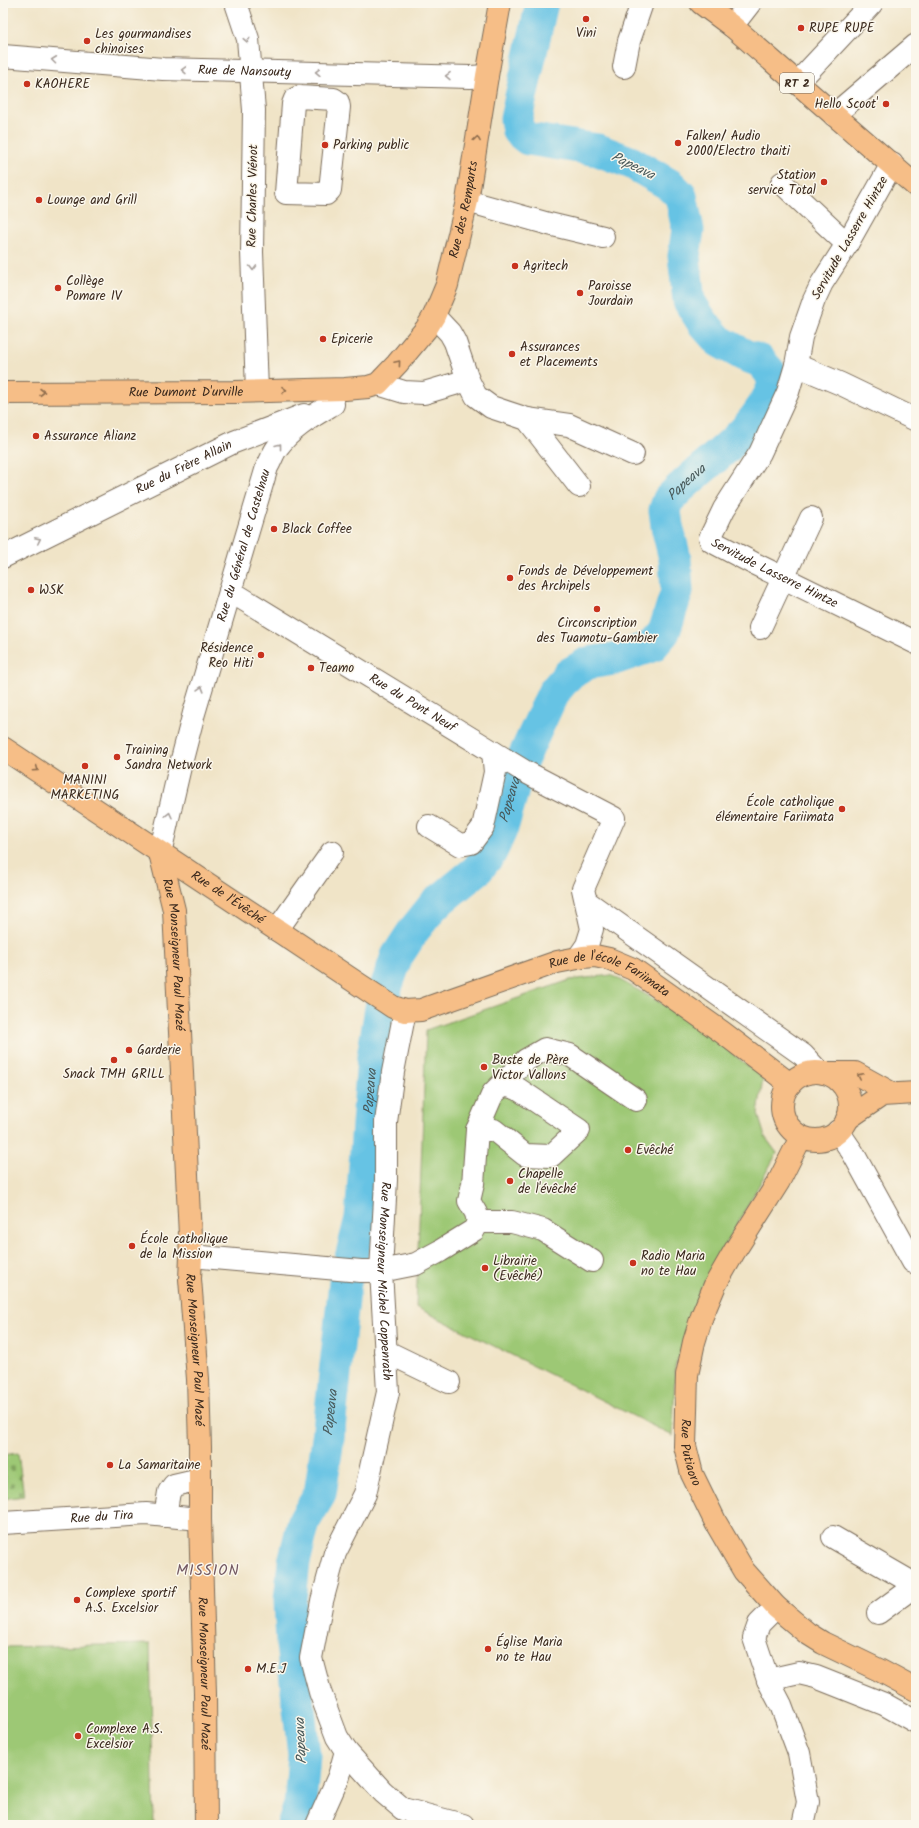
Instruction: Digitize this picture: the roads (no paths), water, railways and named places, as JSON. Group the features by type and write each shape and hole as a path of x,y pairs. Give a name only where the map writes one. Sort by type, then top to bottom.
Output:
{"main road":[{"path":"495,31 497,3"},
{"name":"Rue des Remparts","path":"373,386 397,364 426,329 434,316 447,285 467,201 486,76 500,3"},
{"name":"RT 2","path":"701,3 732,26 916,186"},
{"name":"Rue Dumont D'urville","path":"3,393 257,391 373,386"},
{"name":"Rue de l'Évêché","path":"3,748 160,853 399,1009"},
{"name":"Rue Monseigneur Paul Mazé","path":"160,853 174,910 191,1256 190,1279 198,1379 205,1694 206,1825"},
{"name":"Rue de l'école Fariimata","path":"399,1009 427,1008 553,964 578,958 595,956 609,959 633,969 722,1032 790,1084"},
{"path":"821,1072 837,1079 846,1090 850,1107 843,1125"},
{"path":"893,1094 855,1073 821,1072 805,1074 796,1078 790,1084 782,1099 783,1115 785,1123 801,1137 817,1140 825,1139 882,1095 916,1093"},
{"name":"Rue Putiaoro","path":"801,1137 779,1181 715,1285 694,1342 687,1374 685,1402 685,1446 692,1474 716,1522 744,1571 776,1607 807,1633 916,1690"}],"street":[{"name":"Rue Charles Viénot","path":"236,3 248,39 254,110 252,252 257,391"},
{"path":"624,67 629,41 642,3"},
{"path":"732,26 750,3"},
{"path":"797,83 872,3"},
{"path":"834,115 916,45"},
{"name":"Rue de Nansouty","path":"3,56 163,70 470,77 486,76"},
{"name":"Servitude Lasserre Hintze","path":"892,164 847,244 822,283 814,300 801,337 796,365 788,392 760,453 724,508 710,538 711,540 784,579 916,643"},
{"path":"782,183 847,244"},
{"path":"254,191 286,193"},
{"path":"467,201 603,237"},
{"path":"434,316 450,333 456,342 468,380 476,396 491,407 527,419 569,425 632,454"},
{"path":"796,365 841,384 916,420"},
{"path":"373,386 404,392 424,393 468,380"},
{"name":"Rue du Frère Allain","path":"3,557 234,442 333,404 373,386"},
{"name":"Rue du Général de Castelnau","path":"160,853 181,764 230,591 268,467 277,448 306,420 333,404"},
{"path":"527,419 579,486"},
{"path":"760,628 811,518"},
{"name":"Rue du Pont Neuf","path":"230,591 524,771 614,818 583,889 592,929 587,945 578,958"},
{"path":"429,826 460,844 471,843 483,827 499,756"},
{"path":"277,930 332,852"},
{"path":"587,902 803,1055 821,1072"},
{"name":"Rue Monseigneur Michel Coppenrath","path":"399,1009 386,1122 386,1180 371,1271 385,1351 388,1392 365,1494 335,1553 322,1601 311,1658 323,1698 338,1737 346,1751 382,1792 403,1809 463,1825"},
{"path":"191,1256 371,1271 416,1264 474,1230 478,1222 476,1213 469,1201 473,1184 477,1130 493,1093 526,1060 545,1048 570,1056 636,1100"},
{"path":"477,1130 494,1130 525,1155 551,1156 580,1130 518,1089 504,1085 493,1093"},
{"path":"843,1125 853,1153 913,1262"},
{"path":"478,1222 512,1222 543,1230 592,1261"},
{"path":"385,1351 449,1382"},
{"path":"165,1516 169,1492 174,1485 200,1479"},
{"name":"Rue du Tira","path":"3,1523 146,1514 200,1519"},
{"path":"833,1538 916,1585 878,1613"},
{"path":"776,1607 760,1624 754,1638 768,1680 781,1705 799,1753 808,1802 803,1825"},
{"path":"768,1680 799,1672 816,1677 884,1704 916,1722"},
{"path":"317,1825 338,1776 346,1751"}],"waterway":[{"name":"Papeava","path":"293,1825 300,1805 304,1755 292,1644 290,1600 294,1562 304,1521 320,1494 328,1438 345,1282 361,1218 373,1057 383,996 397,956 414,930 434,905 477,870 491,852 502,828 520,765 553,693 569,674 588,663 614,659 652,646 664,632 677,591 675,559 667,526 665,510 669,499 742,433 755,419 766,402 775,383 769,371 760,361 744,355 719,341 703,323 689,301 684,256 688,230 681,196 670,185 632,163 598,150 528,139 518,131 516,119 542,3"}],"place":[{"name":"Vini","path":"586,19"},
{"name":"RUPE RUPE","path":"801,28"},
{"name":"Les gourmandises chinoises","path":"87,41"},
{"name":"KAOHERE","path":"27,84"},
{"name":"Hello Scoot'","path":"886,104"},
{"name":"Falken/ Audio 2000/Electro thaiti","path":"678,143"},
{"name":"Parking public","path":"325,145"},
{"name":"Station service Total","path":"824,182"},
{"name":"Lounge and Grill","path":"39,200"},
{"name":"Agritech","path":"515,266"},
{"name":"Collège Pomare IV","path":"58,288"},
{"name":"Paroisse Jourdain","path":"580,293"},
{"name":"Epicerie","path":"323,339"},
{"name":"Assurances et Placements","path":"512,354"},
{"name":"Assurance Alianz","path":"36,436"},
{"name":"Black Coffee","path":"274,529"},
{"name":"Fonds de Développement des Archipels","path":"510,578"},
{"name":"WSK","path":"31,590"},
{"name":"Circonscription des Tuamotu-Gambier","path":"597,609"},
{"name":"Résidence Reo Hiti","path":"261,655"},
{"name":"Teamo","path":"311,668"},
{"name":"Training Sandra Network","path":"117,757"},
{"name":"MANINI MARKETING","path":"85,766"},
{"name":"École catholique élémentaire Fariimata","path":"842,809"},
{"name":"Garderie","path":"129,1050"},
{"name":"Snack TMH GRILL","path":"114,1060"},
{"name":"Buste de Père Victor Vallons","path":"484,1067"},
{"name":"Evêché","path":"628,1150"},
{"name":"Chapelle de l'évêché","path":"510,1181"},
{"name":"École catholique de la Mission","path":"132,1246"},
{"name":"Radio Maria no te Hau","path":"633,1263"},
{"name":"Librairie (Evêché)","path":"485,1268"},
{"name":"La Samaritaine","path":"110,1465"},
{"name":"Complexe sportif A.S. Excelsior","path":"77,1600"},
{"name":"Église Maria no te Hau","path":"488,1649"},
{"name":"M.E.J","path":"248,1669"},
{"name":"Complexe A.S. Excelsior","path":"78,1736"}],"district":[{"name":"MISSION","path":"208,1571"}]}
